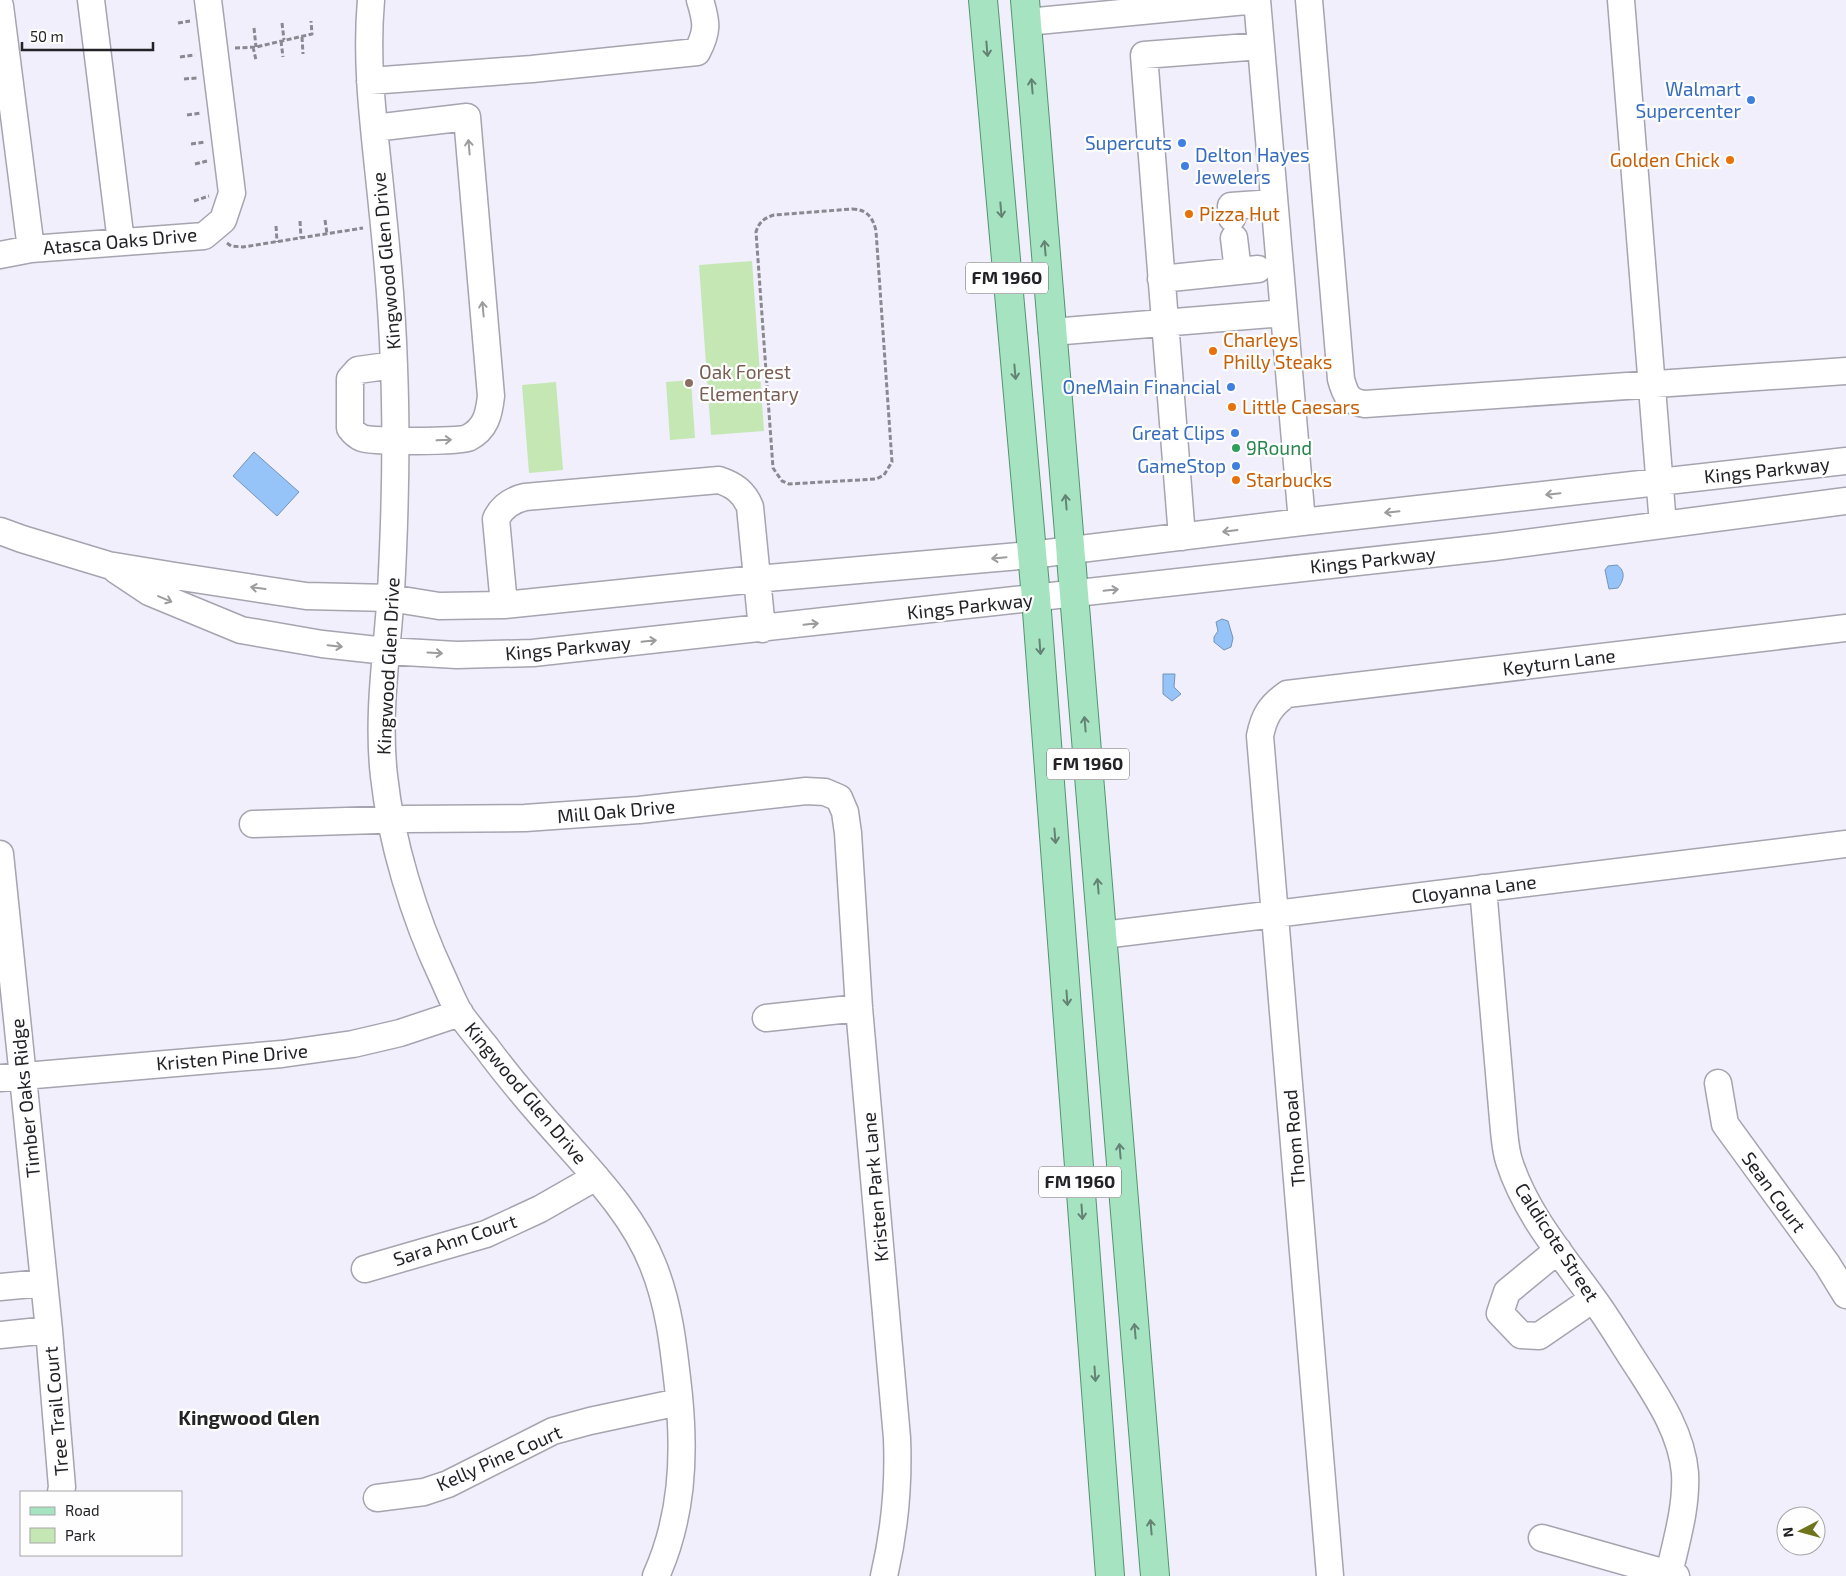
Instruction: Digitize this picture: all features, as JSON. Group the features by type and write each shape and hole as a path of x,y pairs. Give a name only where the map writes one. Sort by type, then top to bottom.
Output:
{"main road":[{"name":"FM 1960","path":"983,0 1036,598 1110,1576"},
{"name":"FM 1960","path":"1026,11 1155,1576"}],"street":[{"path":"91,0 121,242"},
{"name":"Atasca Oaks Drive","path":"0,255 31,249 204,236 223,220 232,193 208,0"},
{"name":"Kingwood Glen Drive","path":"371,0 368,32 370,81 384,226 394,365 396,441 390,598 381,736 384,778 406,880 423,932 440,973 460,1013 519,1090 596,1177 634,1228 652,1261 665,1296 674,1347 683,1444 676,1517 656,1576"},
{"path":"370,81 540,68 697,52 706,34 700,0"},
{"path":"1026,11 1257,0 1302,522"},
{"path":"1309,0 1339,360 1341,379 1345,392 1350,399 1356,403 1364,404 1846,371"},
{"path":"1621,0 1658,482 1663,525"},
{"path":"0,6 31,249"},
{"path":"1182,537 1144,55 1261,46"},
{"path":"374,128 467,117 491,396 489,415 482,428 467,439 396,441 363,439 350,428 350,379 358,370 394,365"},
{"path":"1161,279 1248,270 1233,228 1232,206 1274,202"},
{"path":"1052,332 1284,313"},
{"name":"Kings Parkway","path":"0,531 22,540 108,565 306,596 390,598 439,606 504,605 756,579 1032,555 1302,522 1846,461"},
{"path":"504,605 496,519 506,505 515,499 719,480 739,490 748,503 762,629"},
{"name":"Kings Parkway","path":"108,565 149,592 241,630 322,644 386,651 457,655 533,653 1494,546 1846,501"},
{"name":"Keyturn Lane","path":"1274,703 1287,694 1846,628"},
{"name":"Thom Road","path":"1274,703 1263,722 1260,736 1330,1576"},
{"name":"Mill Oak Drive","path":"253,824 525,818 639,810 806,791 825,792 839,798"},
{"name":"Kristen Park Lane","path":"839,798 845,812 848,833 859,1008 898,1456 896,1513 884,1576"},
{"name":"Cloyanna Lane","path":"1102,935 1846,844"},
{"name":"Timber Oaks Ridge","path":"0,863 11,1077 43,1283"},
{"name":"Caldicote Street","path":"1483,888 1504,1132 1508,1159 1518,1186 1558,1250 1593,1299 1660,1401 1679,1444 1685,1473 1685,1488 1672,1575"},
{"path":"766,1018 859,1008"},
{"name":"Kristen Pine Drive","path":"11,1077 282,1054 353,1044 400,1033 460,1013"},
{"name":"Sean Court","path":"1718,1083 1725,1124 1827,1264 1846,1295"},
{"name":"Sara Ann Court","path":"365,1269 486,1234 540,1209 596,1177"},
{"path":"1558,1250 1507,1292 1500,1313 1521,1335 1539,1336 1593,1299"},
{"path":"0,1286 43,1283"},
{"name":"Tree Trail Court","path":"43,1283 49,1330 61,1491"},
{"name":"Tree Trail Court","path":"0,1335 49,1330"},
{"name":"Kelly Pine Court","path":"377,1498 424,1492 448,1484 553,1431 679,1402"},
{"path":"1542,1538 1672,1575"}],"path":[{"path":"215,51 225,48 242,49 255,47 312,34 310,21"},
{"path":"282,23 283,57"},
{"path":"254,28 256,60"},
{"path":"302,37 303,54"},
{"path":"859,209 871,217 876,231 892,462 884,475 876,479 794,485 782,481 773,468 756,232 758,225 763,220 774,215 859,209"},
{"path":"300,220 301,238"},
{"path":"325,220 327,234"},
{"path":"215,226 222,239 231,246 243,247 384,226"},
{"path":"276,226 277,242"}],"green space":[{"path":"752,261 764,431 711,435 699,265"},
{"path":"691,380 695,438 670,440 666,382"},
{"path":"556,382 563,470 529,473 522,385"}],"water":[{"path":"254,452 299,492 277,516 233,476"},
{"path":"1617,565 1623,573 1622,582 1618,588 1609,589 1605,570 1608,566"},
{"path":"1222,619 1228,621 1233,638 1231,647 1224,650 1214,642 1214,637 1218,631 1216,622"},
{"path":"1163,674 1175,674 1174,687 1181,694 1172,701 1163,694"}],"place":[{"name":"Walmart Supercenter","path":"1751,100"},
{"name":"Supercuts","path":"1182,143"},
{"name":"Golden Chick","path":"1730,160"},
{"name":"Delton Hayes Jewelers","path":"1185,166"},
{"name":"Pizza Hut","path":"1189,214"},
{"name":"Charleys Philly Steaks","path":"1213,351"},
{"name":"Oak Forest Elementary","path":"689,383"},
{"name":"OneMain Financial","path":"1231,387"},
{"name":"Little Caesars","path":"1232,407"},
{"name":"Great Clips","path":"1235,433"},
{"name":"9Round","path":"1236,448"},
{"name":"GameStop","path":"1236,466"},
{"name":"Starbucks","path":"1236,480"}],"district":[{"name":"Kingwood Glen","path":"249,1418"}]}
